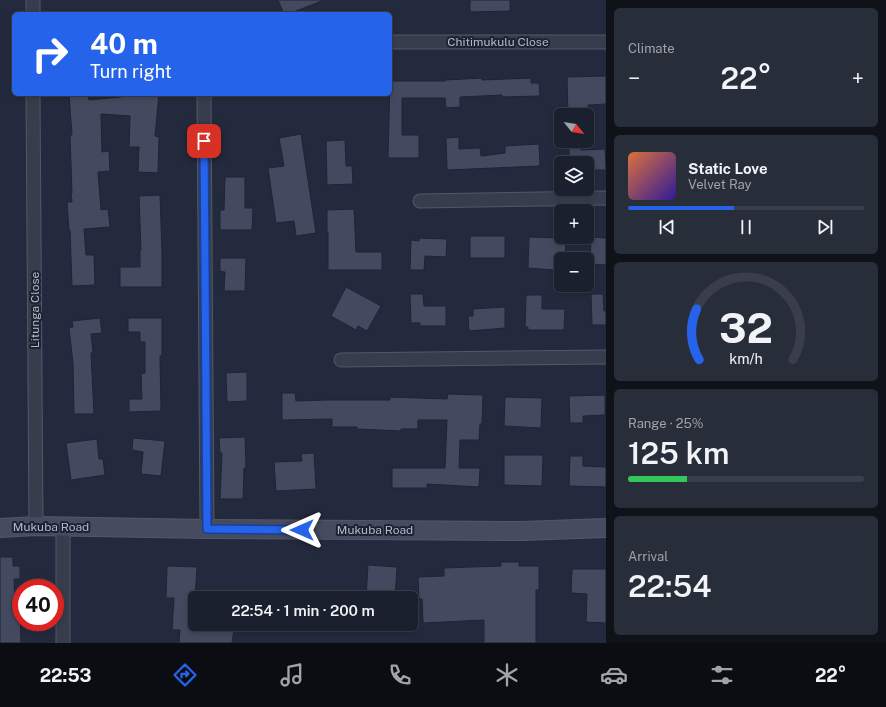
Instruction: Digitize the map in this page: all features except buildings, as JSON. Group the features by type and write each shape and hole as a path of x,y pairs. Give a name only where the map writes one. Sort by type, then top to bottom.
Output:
{"street":[{"path":"33,0 33,12"},
{"name":"Chitimukulu Close","path":"392,42 606,42"},
{"name":"Litunga Close","path":"33,96 36,526"},
{"path":"204,96 207,529"},
{"path":"420,201 606,198"},
{"path":"341,360 606,357"},
{"name":"Mukuba Road","path":"0,528 36,526 207,529 522,531 606,528"},
{"path":"63,527 63,643"}],"route":[{"path":"204,141 207,529 302,530"}]}
